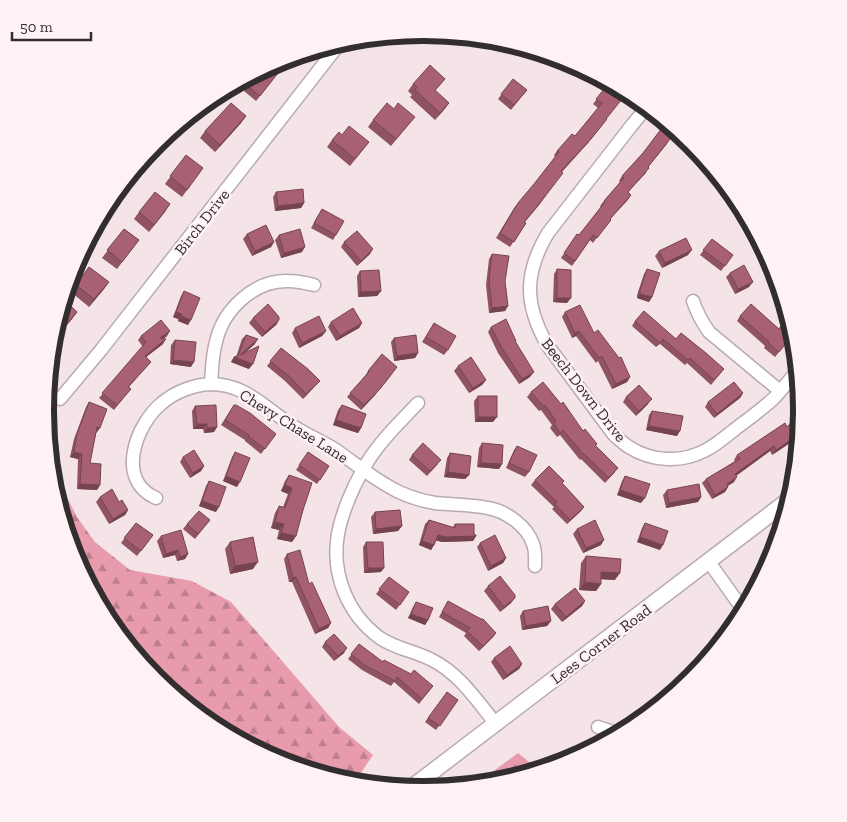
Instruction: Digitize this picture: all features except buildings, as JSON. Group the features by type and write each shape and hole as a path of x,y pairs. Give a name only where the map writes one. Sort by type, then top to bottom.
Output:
{"street":[{"name":"Birch Drive","path":"60,399 107,343 332,53"},
{"name":"Beech Down Drive","path":"642,113 548,232 540,246 534,260 530,284 530,300 539,332 614,435 627,446 651,457 669,460 678,459 706,450 758,412 791,378"},
{"path":"211,384 216,341 220,329 236,304 256,290 277,282 287,280 314,286"},
{"path":"693,301 699,317 710,332 780,391"},
{"name":"Chevy Chase Lane","path":"156,498 143,490 134,473 134,448 142,426 153,411 172,395 199,386 211,384 224,386 240,390 254,397 287,423 335,450 362,470 401,493 441,504 490,508 510,517 524,528 530,536 536,555 535,566"},
{"path":"418,403 375,451 362,470 346,505 336,544 340,580 345,595 363,623 380,638 401,649 432,660 450,671 466,686 496,724"},
{"name":"Lees Corner Road","path":"421,781 781,506"},
{"path":"709,562 739,604"},
{"path":"598,727 609,731"}],"green space":[{"path":"62,487 77,517 95,542 130,570 192,581 231,602 339,727 373,755 359,775 305,761 260,743 239,731 198,704 180,689 130,636 103,596 73,530"},
{"path":"518,753 532,764 496,774 488,775"}]}
